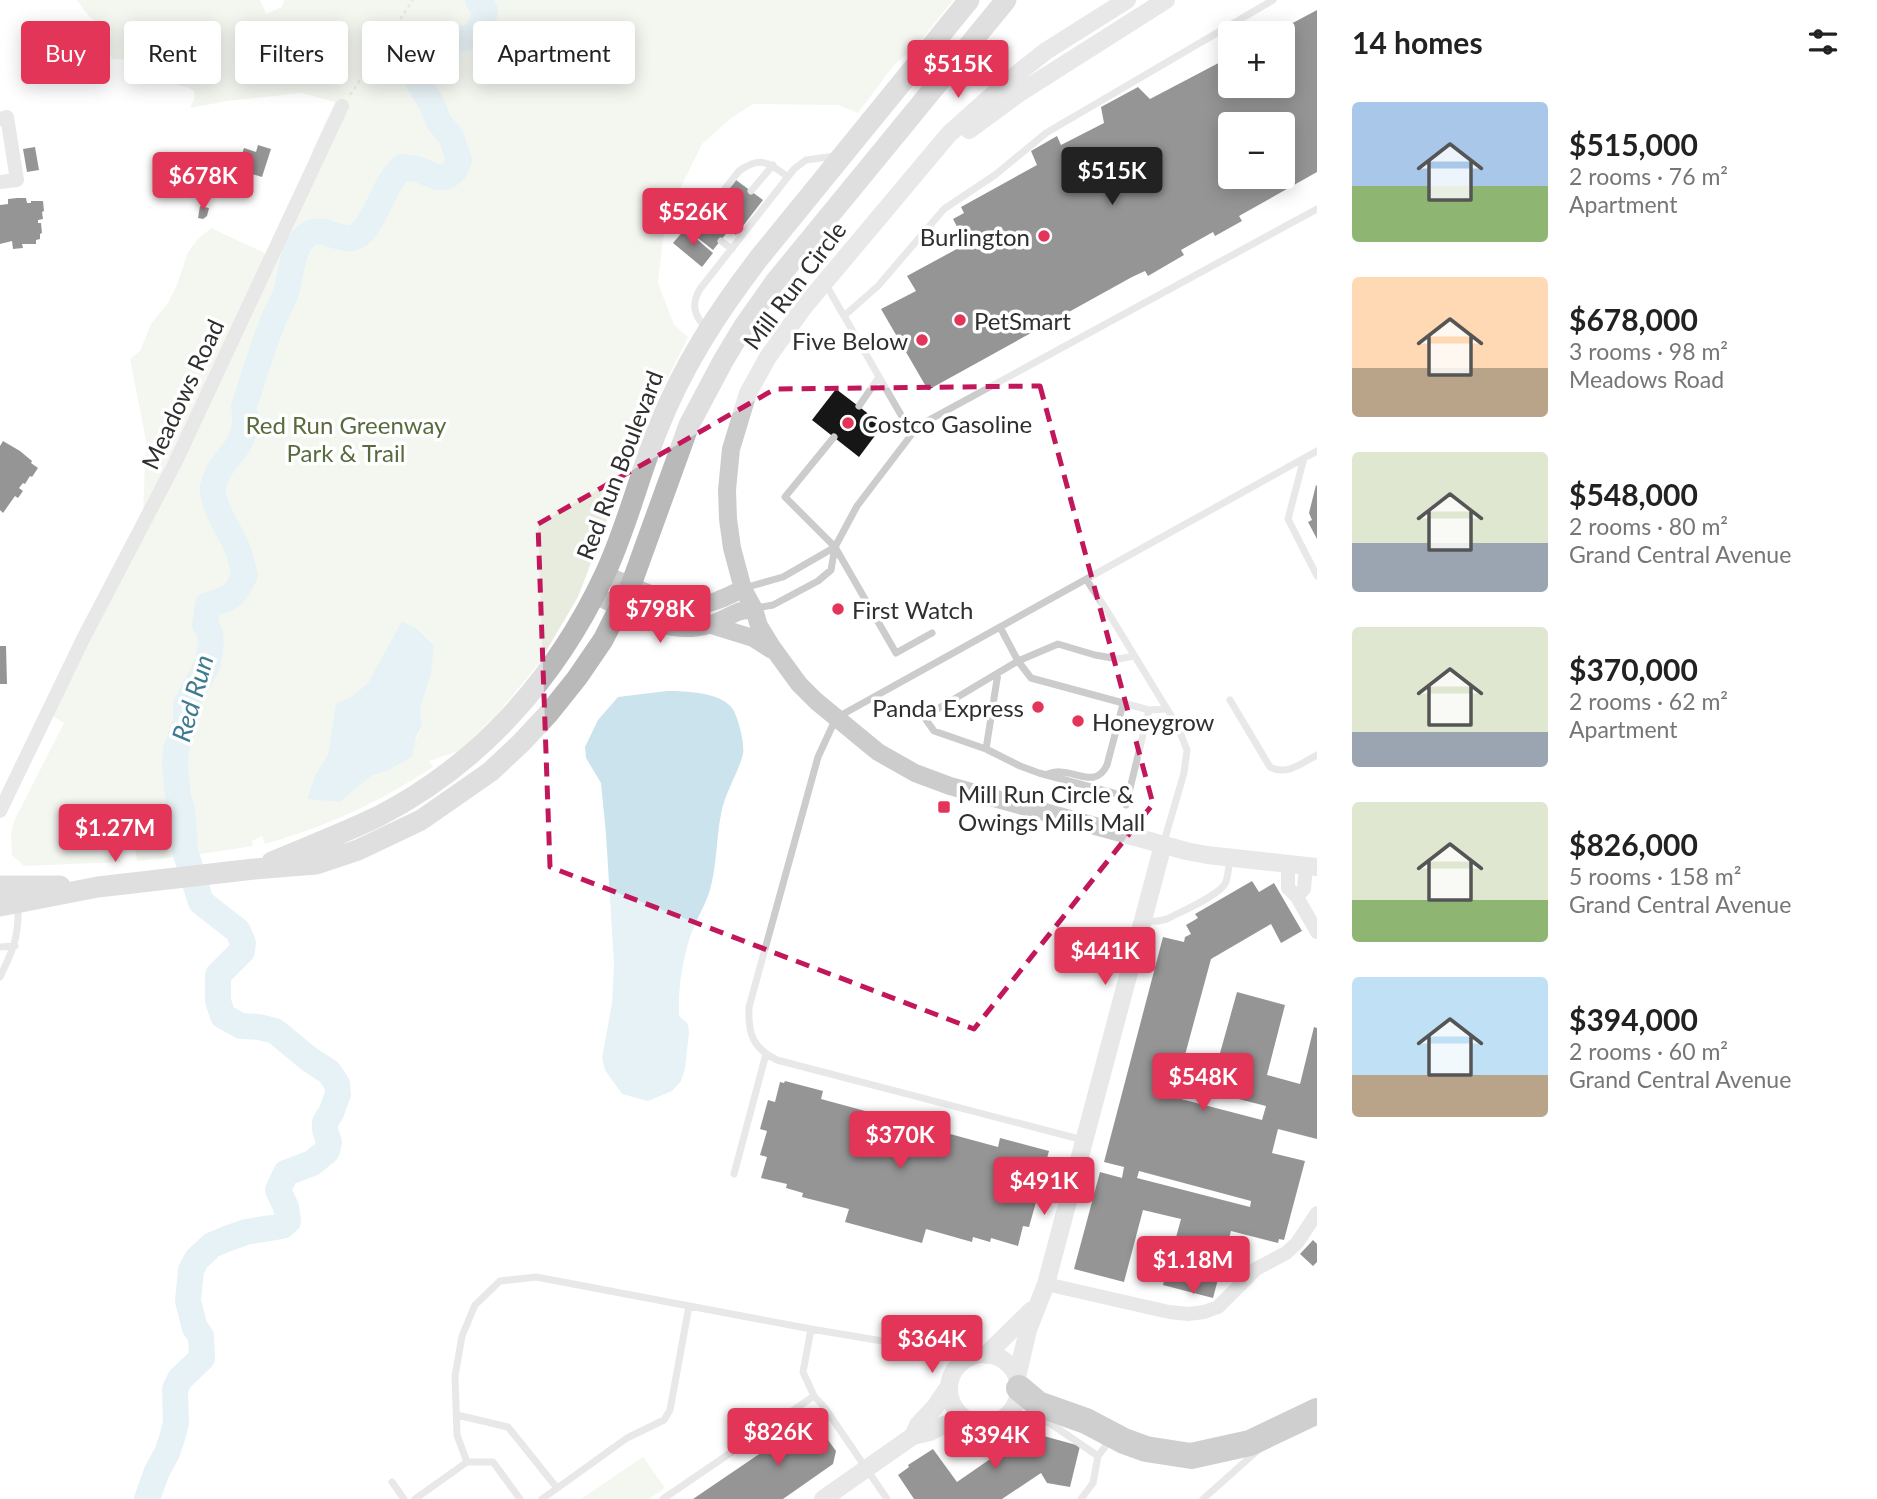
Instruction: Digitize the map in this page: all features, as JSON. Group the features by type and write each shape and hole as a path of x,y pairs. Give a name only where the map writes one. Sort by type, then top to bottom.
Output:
{"highway":[{"path":"1018,1382 1038,1404 1086,1421 1106,1446 1191,1456 1250,1443 1317,1411"}],"main road":[{"name":"Red Run Boulevard","path":"254,869 380,815 411,797 473,752 503,725 539,684 578,627 605,575 656,433 693,353 759,258 969,0"},
{"name":"Red Run Boulevard","path":"8,895 316,864 358,850 421,820 490,772 549,713 603,640 631,585 689,425 744,326 783,273 1006,0"}],"street":[{"path":"1099,18 1110,0"},
{"name":"Mill Run Circle","path":"1127,0 1046,51 949,134 803,307 768,356 744,402 731,449 727,490 732,548 743,589 760,626 799,684 836,718 897,764 931,779 982,795 1163,845 1207,855 1304,865"},
{"name":"Mill Run Circle","path":"905,185 958,138 995,111 1147,5 1166,0"},
{"name":"Meadows Road","path":"0,811 83,639 175,463 342,106"},
{"path":"0,119 7,117 18,180 0,182"},
{"path":"695,605 710,598 721,586 727,574 732,548"},
{"path":"605,575 673,601 695,605 709,603 743,589"},
{"path":"594,595 643,619 684,628 711,625 738,611 754,609"},
{"path":"711,625 754,638 777,653"},
{"path":"823,1499 914,1436 943,1425 969,1420 986,1424 997,1421 1014,1407 1018,1398 1025,1342 1046,1284 1163,845"},
{"path":"1304,865 1288,888 1297,897 1317,932"},
{"path":"1046,1284 1169,1312 1204,1312 1218,1307 1256,1269 1286,1253 1306,1231 1317,1213"},
{"path":"986,1355 1037,1305"},
{"path":"914,1436 918,1425 935,1407 949,1386 958,1365 968,1358 979,1354 1002,1359 1011,1366 1018,1382"},
{"path":"949,1386 955,1409 969,1420"}],"lane":[{"path":"844,316 878,286 944,209 995,175 1046,133 1273,0"},
{"path":"708,330 694,310 694,298 794,169 806,160 843,156"},
{"path":"701,225 698,223 739,171 756,162 770,163 788,177"},
{"path":"751,191 772,165"},
{"path":"754,609 773,605 818,581 831,570 835,547 857,506 918,426 1317,209"},
{"path":"721,240 732,249"},
{"path":"824,281 912,434"},
{"path":"859,406 879,377"},
{"path":"834,437 785,497 835,547 895,653 932,633"},
{"path":"1083,1140 790,1063 766,1054 753,1040 748,1021 750,1007 818,757 836,718 1317,451"},
{"path":"1304,458 1288,519 1317,576"},
{"path":"743,589 783,577 835,547"},
{"path":"1086,579 1178,727 1187,750 1184,773 1163,845"},
{"path":"1000,626 1018,661 1031,678 1149,710 1167,709"},
{"path":"1134,656 1118,659 1058,644 1018,661 924,717 934,731 986,749 1044,775 1127,801 1149,710"},
{"path":"986,749 998,673"},
{"path":"1230,700 1270,768 1278,772 1287,770 1317,755"},
{"path":"1044,775 1059,771 1086,778 1104,772 1123,704"},
{"path":"1142,920 1167,919 1215,893 1226,881 1230,858"},
{"path":"0,977 15,946 19,925 8,895"},
{"path":"0,947 15,946"},
{"path":"734,1174 766,1054"},
{"path":"467,1462 457,1435 455,1376 462,1336 475,1305 500,1281 536,1277 924,1348"},
{"path":"542,1499 627,1438 664,1420 670,1410 689,1306"},
{"path":"811,1329 803,1372 814,1395 887,1499"},
{"path":"663,1499 814,1395"},
{"path":"457,1415 508,1427 557,1488"},
{"path":"1007,1415 1025,1415 1106,1446 1093,1483 1081,1499"},
{"path":"1203,1499 1284,1427"},
{"path":"415,1499 467,1462 493,1462 520,1499"},
{"path":"392,1482 404,1499"}],"path":[{"path":"342,106 413,0"}],"highlighted area":[{"path":"1040,386 1153,804 974,1029 550,867 538,524 775,389"}],"green space":[{"name":"Red Run Greenway Park & Trail","path":"77,0 260,0 266,14 282,7 284,0 953,0 919,43 894,65 858,113 838,105 753,104 730,119 702,144 679,191 663,239 658,283 674,325 688,337 619,489 578,597 539,663 499,712 459,751 429,761 433,767 352,812 265,844 262,836 252,841 253,846 201,854 137,861 135,848 119,850 120,862 24,866 12,855 11,833 15,819 64,723 51,715 143,514 146,440 130,359 140,351 151,324 168,303 188,252 211,228 267,254 316,153 312,151 335,102 302,93 190,108 195,97 194,91 175,84 221,84 221,21 124,21 124,60 112,59 110,21 95,21","holes":["403,665 431,674 420,709 422,725 415,741"]},
{"path":"643,1457 665,1488 649,1499 581,1499"}],"water":[{"path":"402,621 416,628 434,646 431,674 420,709 422,725 416,737 412,757 387,771 372,775 340,802 307,799 315,776 328,754 336,704 353,696 368,683"},
{"path":"667,691 702,693 726,703 737,717 743,754 723,806 709,893 692,931 683,966 679,1016 688,1024 685,1068 681,1081 672,1091 648,1101 622,1094 605,1070 602,1058 612,1003 614,964 601,783 586,758 585,747 598,720 618,697"}],"building":[{"path":"1317,10 1317,172 1295,184 1295,112 1218,112 1218,189 1287,189 1239,216 1242,221 1215,236 1213,232 1181,250 1184,255 1148,276 1145,271 1132,277 928,390 881,309 916,291 907,276 966,244 953,219 964,213 961,207 1037,165 1031,151 1057,136 1061,145 1104,123 1101,107 1138,87 1150,99 1218,63 1218,98 1295,98 1295,22"},
{"path":"258,145 271,149 262,177 252,174 245,195 231,191 238,171 225,167 229,153 241,157 244,148 256,152"},
{"path":"35,147 39,170 27,172 23,149"},
{"path":"736,180 763,200 736,235 729,230 713,250 694,235"},
{"path":"26,198 27,203 43,201 43,219 38,220 38,223 41,223 40,239 36,240 36,244 22,244 23,248 13,249 12,241 0,244 0,205 8,204 8,199"},
{"path":"200,206 209,208 203,219 198,218"},
{"path":"685,229 713,253 702,267 673,243"},
{"name":"Costco Gasoline","path":"836,389 883,425 859,457 812,420"},
{"path":"3,441 20,451 38,468 19,488 23,491 18,498 15,496 3,513 0,510 0,446"},
{"path":"1316,485 1317,539 1308,522 1312,520 1309,513"},
{"path":"0,646 6,646 7,684 0,684"},
{"path":"1252,881 1259,892 1274,883 1302,931 1281,943 1271,924 1211,959 1185,1055 1217,1064 1237,992 1285,1005 1267,1075 1300,1084 1314,1027 1317,1028 1317,1139 1278,1129 1272,1153 1305,1161 1284,1240 1279,1239 1278,1243 1231,1231 1213,1298 1163,1285 1181,1219 1143,1210 1124,1282 1074,1269 1100,1172 1122,1178 1124,1167 1104,1162 1163,937 1184,942 1185,937 1191,934 1186,925 1198,918 1195,914","holes":["1161,1079 1266,1106 1262,1120 1158,1093","1139,1171 1251,1201 1250,1207 1137,1178"]},
{"path":"780,1082 823,1091 821,1099 998,1147 1000,1138 1049,1151 1043,1173 1051,1175 1043,1203 1036,1202 1029,1227 1023,1226 1018,1246 991,1238 990,1242 973,1237 972,1242 926,1229 922,1243 845,1222 849,1209 802,1197 803,1193 786,1188 787,1184 761,1178 767,1157 760,1155 767,1131 760,1129 768,1100 775,1102"},
{"path":"1313,1240 1317,1244 1317,1262 1313,1266 1300,1254"},
{"path":"812,1418 836,1451 833,1464 783,1499 693,1499"},
{"path":"1029,1432 1080,1446 1070,1487 1047,1483 1041,1473 1002,1499 914,1499 898,1475 933,1449 957,1482"}],"waterway":[{"name":"Red Run","path":"147,1499 167,1453 176,1423 175,1389 180,1379 202,1358 201,1336 195,1328 188,1301 191,1270 197,1259 212,1245 246,1232 282,1226 288,1221 286,1207 278,1190 286,1173 312,1163 327,1151 329,1142 325,1122 338,1094 337,1084 329,1072 275,1031 241,1026 223,1016 218,1001 218,975 242,951 243,943 238,931 201,902 185,851 175,765 176,749 186,721 186,705 208,663 211,642 205,625 208,605 231,596 245,575 237,548 215,501 213,487 222,466 243,434 244,407 269,332 285,296 300,242 312,232 320,231 342,237 356,237 368,224 390,182 402,167 417,169 437,177 446,177 454,171 459,160 451,137 439,122 415,76 412,64 429,42 469,37 476,33 485,11 478,0"}],"place":[{"name":"Burlington","path":"1044,236"},
{"name":"PetSmart","path":"960,320"},
{"name":"Five Below","path":"922,340"},
{"name":"Costco Gasoline","path":"848,423"},
{"name":"First Watch","path":"838,609"},
{"name":"Panda Express","path":"1038,707"},
{"name":"Honeygrow","path":"1078,721"},
{"name":"Mill Run Circle & Owings Mills Mall","path":"944,807"}]}
